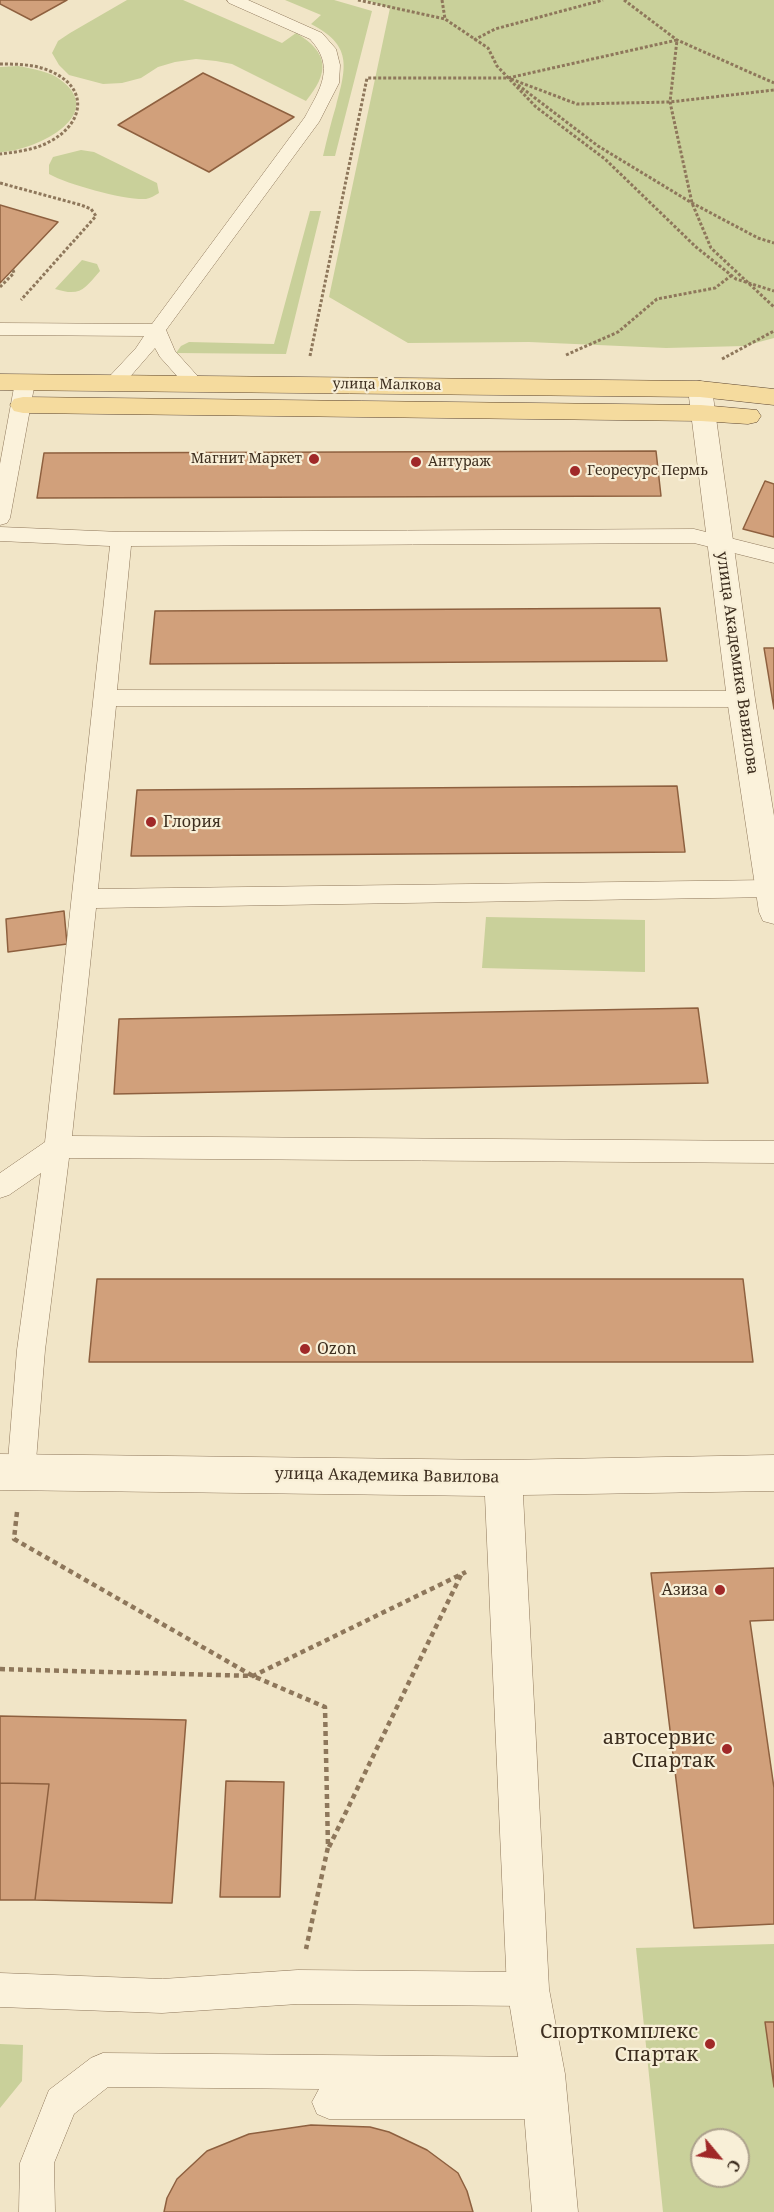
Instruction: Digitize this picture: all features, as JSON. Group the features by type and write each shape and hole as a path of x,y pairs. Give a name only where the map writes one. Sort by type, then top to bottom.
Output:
{"main road":[{"name":"улица Малкова","path":"0,382 16,397 700,401 774,397"},
{"name":"улица Малкова","path":"16,397 115,382 193,382 700,401 774,419"}],"street":[{"name":"улица Академика Вавилова","path":"700,401 741,699 772,900"},
{"name":"улица Академика Вавилова","path":"11,1473 503,1478 774,1473"},
{"path":"503,1478 528,1989 544,2088 555,2212"}],"lane":[{"path":"115,382 143,352 313,118 331,83 332,65 328,49 316,36 235,0"},
{"path":"0,329 157,330"},
{"path":"157,330 167,352 193,382"},
{"path":"0,518 16,397"},
{"path":"0,534 121,539 686,536 720,541 774,555"},
{"path":"11,1473 23,1422 58,1147 86,899 121,539"},
{"path":"106,698 741,699"},
{"path":"86,899 772,900"},
{"path":"0,1186 58,1147 774,1152"},
{"path":"0,1990 162,1996 298,1987 528,1989"},
{"path":"38,2212 37,2163 62,2102 103,2070 544,2088"},
{"path":"329,2102 544,2088"}],"path":[{"path":"358,0 445,19 488,48 496,66 536,107 605,159 696,247 732,275 774,291"},
{"path":"442,0 445,19"},
{"path":"474,40 495,30 603,0"},
{"path":"624,0 678,40 774,83"},
{"path":"308,365 367,78 508,78 678,40"},
{"path":"678,40 670,102 692,203 711,248 774,307"},
{"path":"0,64 27,65 51,71 69,82 79,96 79,112 69,128 51,141 25,150 0,154"},
{"path":"508,78 577,104 670,102 774,90"},
{"path":"508,78 598,146 692,203 758,238 774,243"},
{"path":"0,183 81,204 91,209 96,216 20,301"},
{"path":"0,287 14,273 13,270"},
{"path":"562,358 618,332 657,299 715,288 732,275"},
{"path":"721,360 774,331"},
{"path":"11,1473 14,1539 253,1676 325,1707 328,1847 298,1987"},
{"path":"328,1847 462,1572"},
{"path":"0,1669 253,1676 462,1572 507,1573"}],"green space":[{"path":"127,0 183,0 282,43 296,33 315,48 320,56 322,72 319,81 306,101 232,64 216,61 196,59 175,62 158,67 141,78 122,83 103,84 69,75 52,53 58,41"},
{"path":"285,0 334,0 372,11 335,156 323,156 340,92 344,68 343,58 334,40 311,24 321,15"},
{"path":"366,0 774,0 774,338 744,346 666,348 529,342 408,343 329,297 390,8"},
{"path":"18,66 41,71 62,81 74,94 76,107 71,119 60,130 45,139 29,146 0,152 0,67"},
{"path":"81,150 94,152 157,183 159,193 146,199 124,197 83,187 49,174 49,165 53,157"},
{"path":"310,211 321,211 286,354 176,353 181,346 189,342 274,344"},
{"path":"82,260 97,264 100,271 90,283 76,292 55,289"},
{"path":"486,917 645,920 645,972 482,968"},
{"name":"Спорткомплекс Спартак","path":"774,1944 774,2212 663,2212 636,1948"},
{"path":"0,2044 23,2045 22,2081 0,2108"}],"building":[{"path":"0,0 67,0 31,20 0,4"},
{"path":"203,73 294,117 209,172 118,125"},
{"path":"0,205 58,222 0,283"},
{"path":"656,451 661,496 37,498 44,453"},
{"path":"765,481 774,484 774,537 743,529"},
{"path":"660,608 667,661 150,664 155,611"},
{"path":"764,648 774,648 774,709"},
{"path":"677,786 685,852 131,856 137,790"},
{"path":"64,911 67,944 8,952 6,919"},
{"path":"698,1008 708,1083 114,1094 119,1019"},
{"path":"97,1279 743,1279 753,1362 89,1362"},
{"path":"774,1568 774,1620 750,1621 774,1788 774,1924 694,1928 651,1573"},
{"path":"0,1716 186,1720 172,1903 35,1900 49,1784 0,1783"},
{"path":"226,1781 284,1782 280,1897 220,1897"},
{"path":"0,1783 49,1784 35,1900 0,1900"},
{"path":"765,2022 774,2022 774,2087"},
{"path":"311,2125 370,2127 389,2132 427,2150 458,2173 467,2191 473,2212 164,2212 167,2198 177,2179 207,2151 249,2134"}],"place":[{"name":"Магнит Маркет","path":"314,459"},
{"name":"Антураж","path":"416,462"},
{"name":"Георесурс Пермь","path":"575,471"},
{"name":"Глория","path":"151,822"},
{"name":"Ozon","path":"305,1349"},
{"name":"Азиза","path":"720,1590"},
{"name":"автосервис Спартак","path":"727,1749"},
{"name":"Спорткомплекс Спартак","path":"710,2044"}]}
